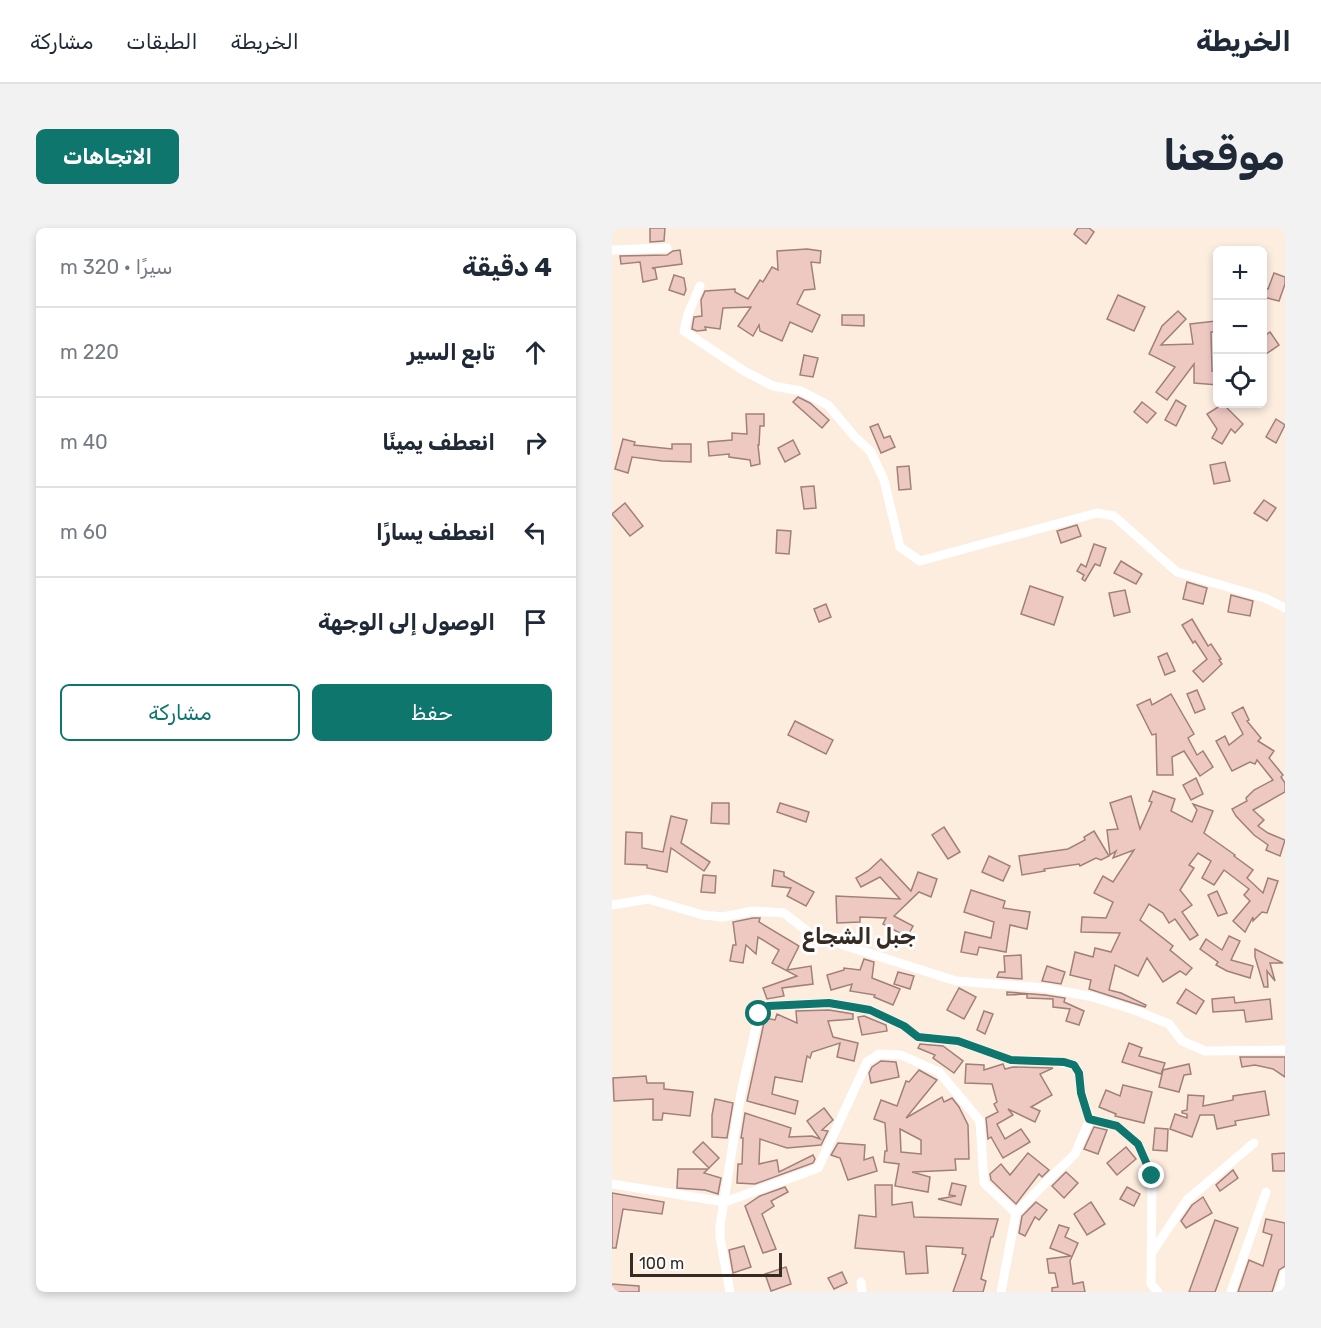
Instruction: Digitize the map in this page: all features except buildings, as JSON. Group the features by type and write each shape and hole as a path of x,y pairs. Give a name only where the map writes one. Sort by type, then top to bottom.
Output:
{"street":[{"path":"612,250 667,248"},
{"path":"700,286 688,314 684,331 744,371 772,386 801,391 828,405 871,452 884,480 900,547 920,561 1097,513 1114,516 1177,572 1265,598 1285,608"},
{"path":"612,905 648,899 703,915 723,917 753,911 784,913 812,935 956,981 1046,988 1093,997 1137,1011 1169,1024 1182,1041 1205,1051 1285,1050"},
{"path":"730,1292 720,1226 741,1093 759,1014 768,1006 829,1003 870,1010 904,1026 918,1037 958,1041 1011,1060 1064,1062 1074,1065 1079,1073 1081,1093 1089,1119 1075,1154 1016,1214 1001,1292"},
{"path":"612,1184 725,1202 818,1168 867,1062 879,1054 901,1055 939,1072 980,1121 984,1183 1016,1214"},
{"path":"1089,1119 1117,1126 1138,1144 1152,1176 1151,1284 1158,1292"},
{"path":"1151,1254 1187,1200 1254,1143"},
{"path":"1230,1292 1266,1192"},
{"path":"1279,1292 1285,1273"}],"district":[{"name":"جبل الشجاع","path":"859,936"}],"route":[{"path":"759,1014 768,1006 829,1003 870,1010 904,1026 918,1037 958,1041 1011,1060 1064,1062 1074,1065 1079,1073 1081,1093 1089,1119 1117,1126 1138,1144 1152,1176"}]}
